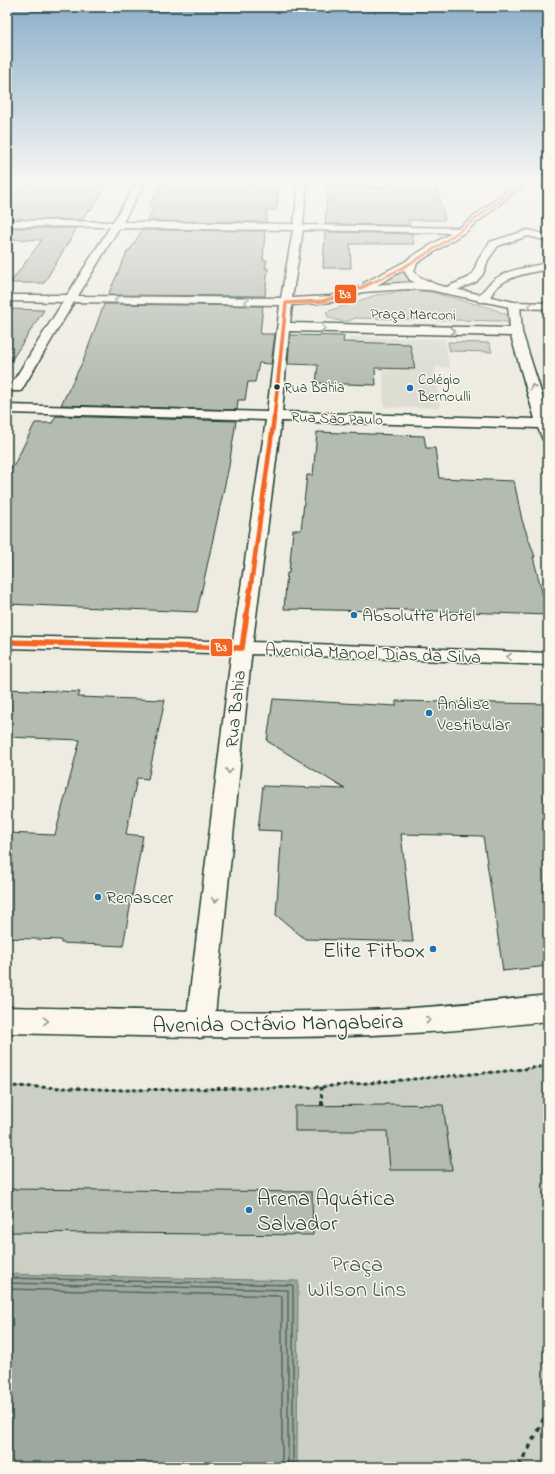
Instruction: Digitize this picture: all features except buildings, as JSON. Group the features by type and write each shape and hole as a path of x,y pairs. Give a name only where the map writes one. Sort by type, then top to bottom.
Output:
{"street":[{"path":"16,388 102,249"},
{"name":"Rua Bahia","path":"200,1025 242,648 274,417 286,303 295,249"},
{"path":"362,289 432,249"},
{"path":"446,291 469,282 478,274 481,265 491,249"},
{"path":"412,261 409,271 411,275 429,287"},
{"path":"481,265 515,274"},
{"path":"484,300 491,287 515,274 548,266"},
{"path":"469,282 491,287"},
{"path":"7,298 286,303 321,301 362,289 408,286 429,287 484,300 514,305 548,306"},
{"path":"514,305 516,332 546,424 548,438"},
{"name":"Praça Marconi","path":"284,327 516,332"},
{"name":"Rua São Paulo","path":"7,409 546,424"},
{"name":"Avenida Manoel Dias da Silva","path":"7,642 242,648 548,659"},
{"name":"Avenida Octávio Mangabeira","path":"7,1020 200,1025 344,1025 488,1016 548,1008"}],"path":[{"path":"7,1086 126,1090 321,1087 548,1066"},
{"path":"321,1087 322,1106"},
{"path":"519,1467 548,1411"}],"shaded area":[{"name":"Colégio Bernoulli","path":"349,337 445,339 450,368 435,367 440,408 384,407 383,370 348,369"}],"green space":[{"path":"402,271 412,283 373,286"},
{"path":"416,290 434,293 491,308 507,315 511,321 509,323 502,321 355,318 348,321 342,321 328,317 326,312 376,295"},
{"path":"448,342 489,343 492,352 450,351"},
{"name":"Praça Wilson Lins","path":"548,1066 548,1467 7,1467 7,1086 126,1090 321,1087 507,1071"}],"water":[{"path":"7,1274 298,1281 297,1467 7,1467"}],"transit line":[{"name":"B3","path":"7,642 242,648 274,417 286,303 323,301 350,293 404,267 433,249"}],"place":[{"name":"Rua Bahia","path":"277,387"},
{"name":"Colégio Bernoulli","path":"410,388"},
{"name":"Absolutte Hotel","path":"354,615"},
{"name":"Análise Vestibular","path":"429,713"},
{"name":"Renascer","path":"98,897"},
{"name":"Elite Fitbox","path":"433,949"},
{"name":"Arena Aquática Salvador","path":"249,1210"}]}
